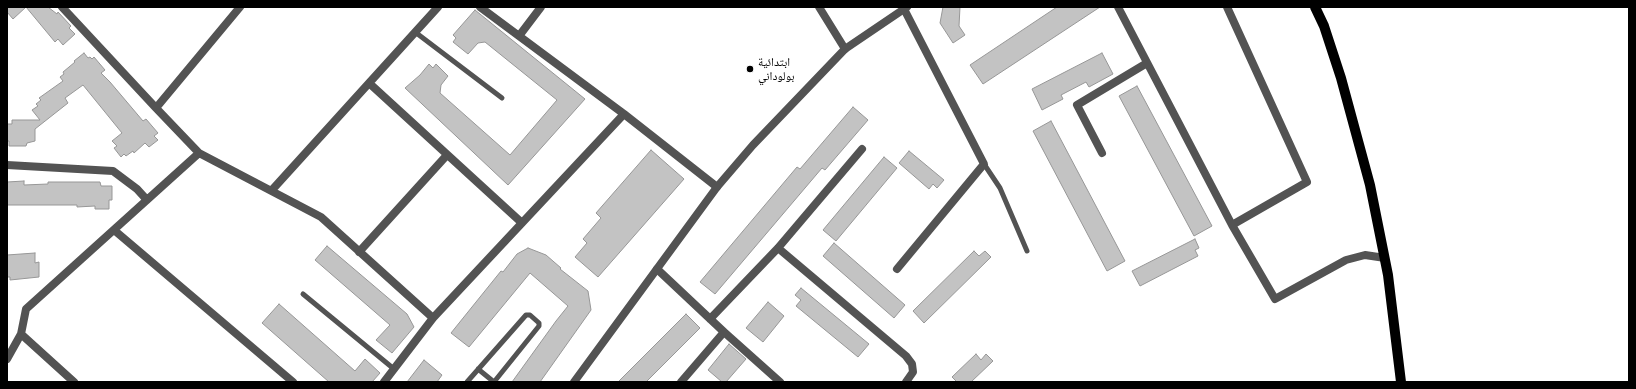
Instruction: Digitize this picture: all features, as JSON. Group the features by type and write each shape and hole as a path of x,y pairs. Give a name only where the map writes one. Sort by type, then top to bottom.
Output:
{"main road":[{"path":"1315,7 1324,26 1341,78 1370,185 1388,275 1401,382"},
{"path":"1321,7 1324,26"}],"street":[{"path":"62,7 199,153 321,217 433,318"},
{"path":"156,108 240,7"},
{"path":"272,190 438,7"},
{"path":"480,7 624,114 717,187"},
{"path":"520,36 541,7"},
{"path":"819,7 845,49"},
{"path":"1118,7 1232,225 1275,299 1346,260 1364,255 1385,258"},
{"path":"1227,7 1307,182 1232,225"},
{"path":"574,382 717,187 753,145 845,49 906,8 984,164 897,269"},
{"path":"1102,153 1077,105 1147,64"},
{"path":"369,83 522,223"},
{"path":"384,382 433,318 624,114"},
{"path":"710,319 778,248 862,149"},
{"path":"7,359 21,334 26,309 199,153"},
{"path":"359,252 447,155"},
{"path":"7,165 113,170 137,189 147,200"},
{"path":"114,230 293,382"},
{"path":"778,248 906,356 912,364 913,372 906,382"},
{"path":"657,270 780,382"},
{"path":"681,382 724,332"},
{"path":"21,334 74,382"}],"lane":[{"path":"415,32 502,98"},
{"path":"984,164 1000,188 1027,251"},
{"path":"303,294 394,369"},
{"path":"467,382 478,369 526,316 530,315 539,323 539,326 494,382 478,369"}],"building":[{"path":"7,7 26,7 13,19 7,12"},
{"path":"26,7 48,7 57,14 58,12 71,26 69,28 75,34 63,45 58,39 55,42"},
{"path":"943,7 960,7 959,26 965,35 953,43 940,23"},
{"path":"1057,7 1100,7 983,84 970,65"},
{"path":"475,10 585,99 508,185 405,88 420,75 429,64 433,68 436,64 448,76 441,85 440,93 510,155 557,100 485,42 478,43 468,54 453,42 456,38 453,35"},
{"path":"84,53 88,58 90,57 92,59 94,57 105,70 101,73 143,121 146,119 158,133 154,136 158,140 149,147 145,143 134,153 133,151 126,156 124,154 121,157 114,148 117,146 112,141 122,133 83,85 65,98 68,103 35,129 35,141 27,143 26,146 9,146 9,141 7,141 7,124 12,124 12,120 40,120 32,110 38,106 36,104 41,100 39,98 63,81 60,77 64,74 63,72"},
{"path":"1102,53 1113,74 1089,87 1086,82 1061,95 1063,99 1042,110 1032,89"},
{"path":"1137,86 1212,226 1194,236 1119,96"},
{"path":"853,107 868,120 825,170 822,168 715,294 700,282 797,167 800,169"},
{"path":"1051,121 1125,261 1107,271 1033,131"},
{"path":"651,150 684,179 598,277 575,257 587,243 583,239 601,218 596,213"},
{"path":"909,151 944,180 937,188 933,184 929,189 899,163"},
{"path":"884,157 897,168 836,241 823,230"},
{"path":"24,181 24,185 48,184 48,182 100,182 101,186 112,186 112,200 109,200 109,209 95,209 95,206 77,207 77,205 7,205 7,182"},
{"path":"1195,239 1199,248 1195,250 1198,256 1140,286 1132,271"},
{"path":"834,243 905,305 894,318 823,256"},
{"path":"327,246 407,314 414,327 392,353 376,340 390,325 315,260"},
{"path":"528,248 546,255 561,268 560,269 588,291 591,310 540,382 512,382 568,306 530,273 469,347 451,333 501,271 503,272 517,254"},
{"path":"974,251 979,256 985,251 991,257 924,323 913,311"},
{"path":"35,253 35,263 39,262 39,277 10,280 10,277 7,277 7,255"},
{"path":"801,288 869,344 858,357 796,306 801,300 795,295"},
{"path":"768,302 784,316 763,342 746,328"},
{"path":"279,304 355,371 365,359 380,373 372,382 329,382 262,323"},
{"path":"686,314 700,328 646,382 618,382"},
{"path":"729,344 746,359 726,382 722,382 708,370"},
{"path":"976,354 981,360 986,354 993,361 971,382 957,382 952,377"},
{"path":"424,360 442,375 437,382 407,382"}],"place":[{"name":"ابتدائية بولوداني","path":"750,69"}]}
